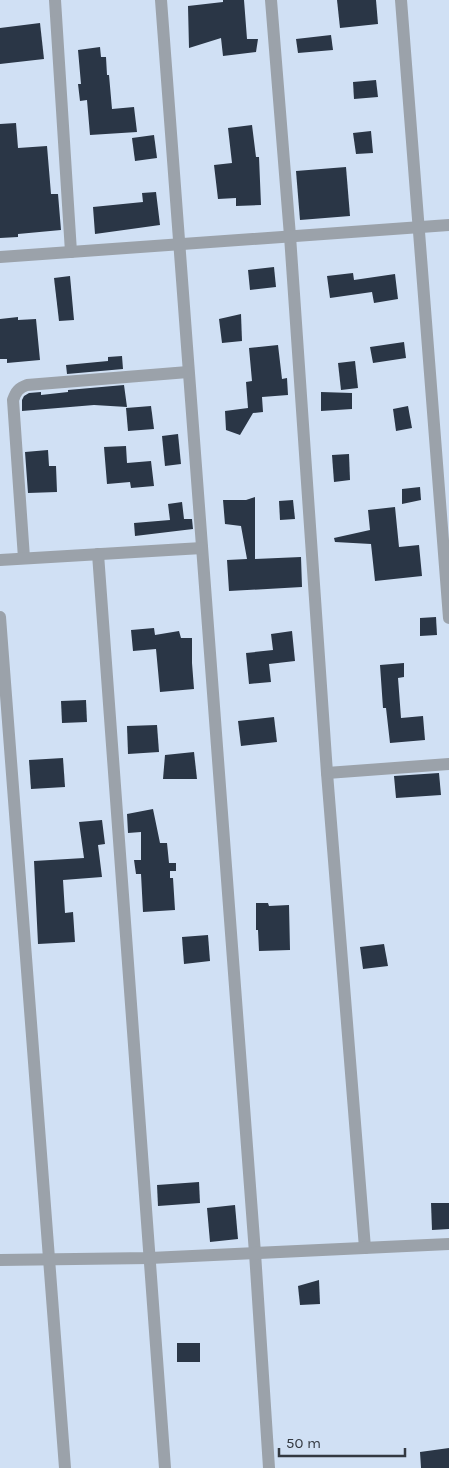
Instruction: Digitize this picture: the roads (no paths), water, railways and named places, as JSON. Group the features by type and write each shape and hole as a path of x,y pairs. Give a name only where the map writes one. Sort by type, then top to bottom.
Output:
{"street":[{"path":"55,0 71,252"},
{"path":"161,0 256,1253 269,1468"},
{"path":"271,0 290,236 327,773 365,1248"},
{"path":"401,0 449,618"},
{"path":"0,257 449,225"},
{"path":"24,558 13,400 16,392 28,385 188,372"},
{"path":"0,560 202,548"},
{"path":"98,554 165,1468"},
{"path":"0,617 65,1468"},
{"path":"327,773 449,764"},
{"path":"0,1260 150,1258 449,1244"}]}
